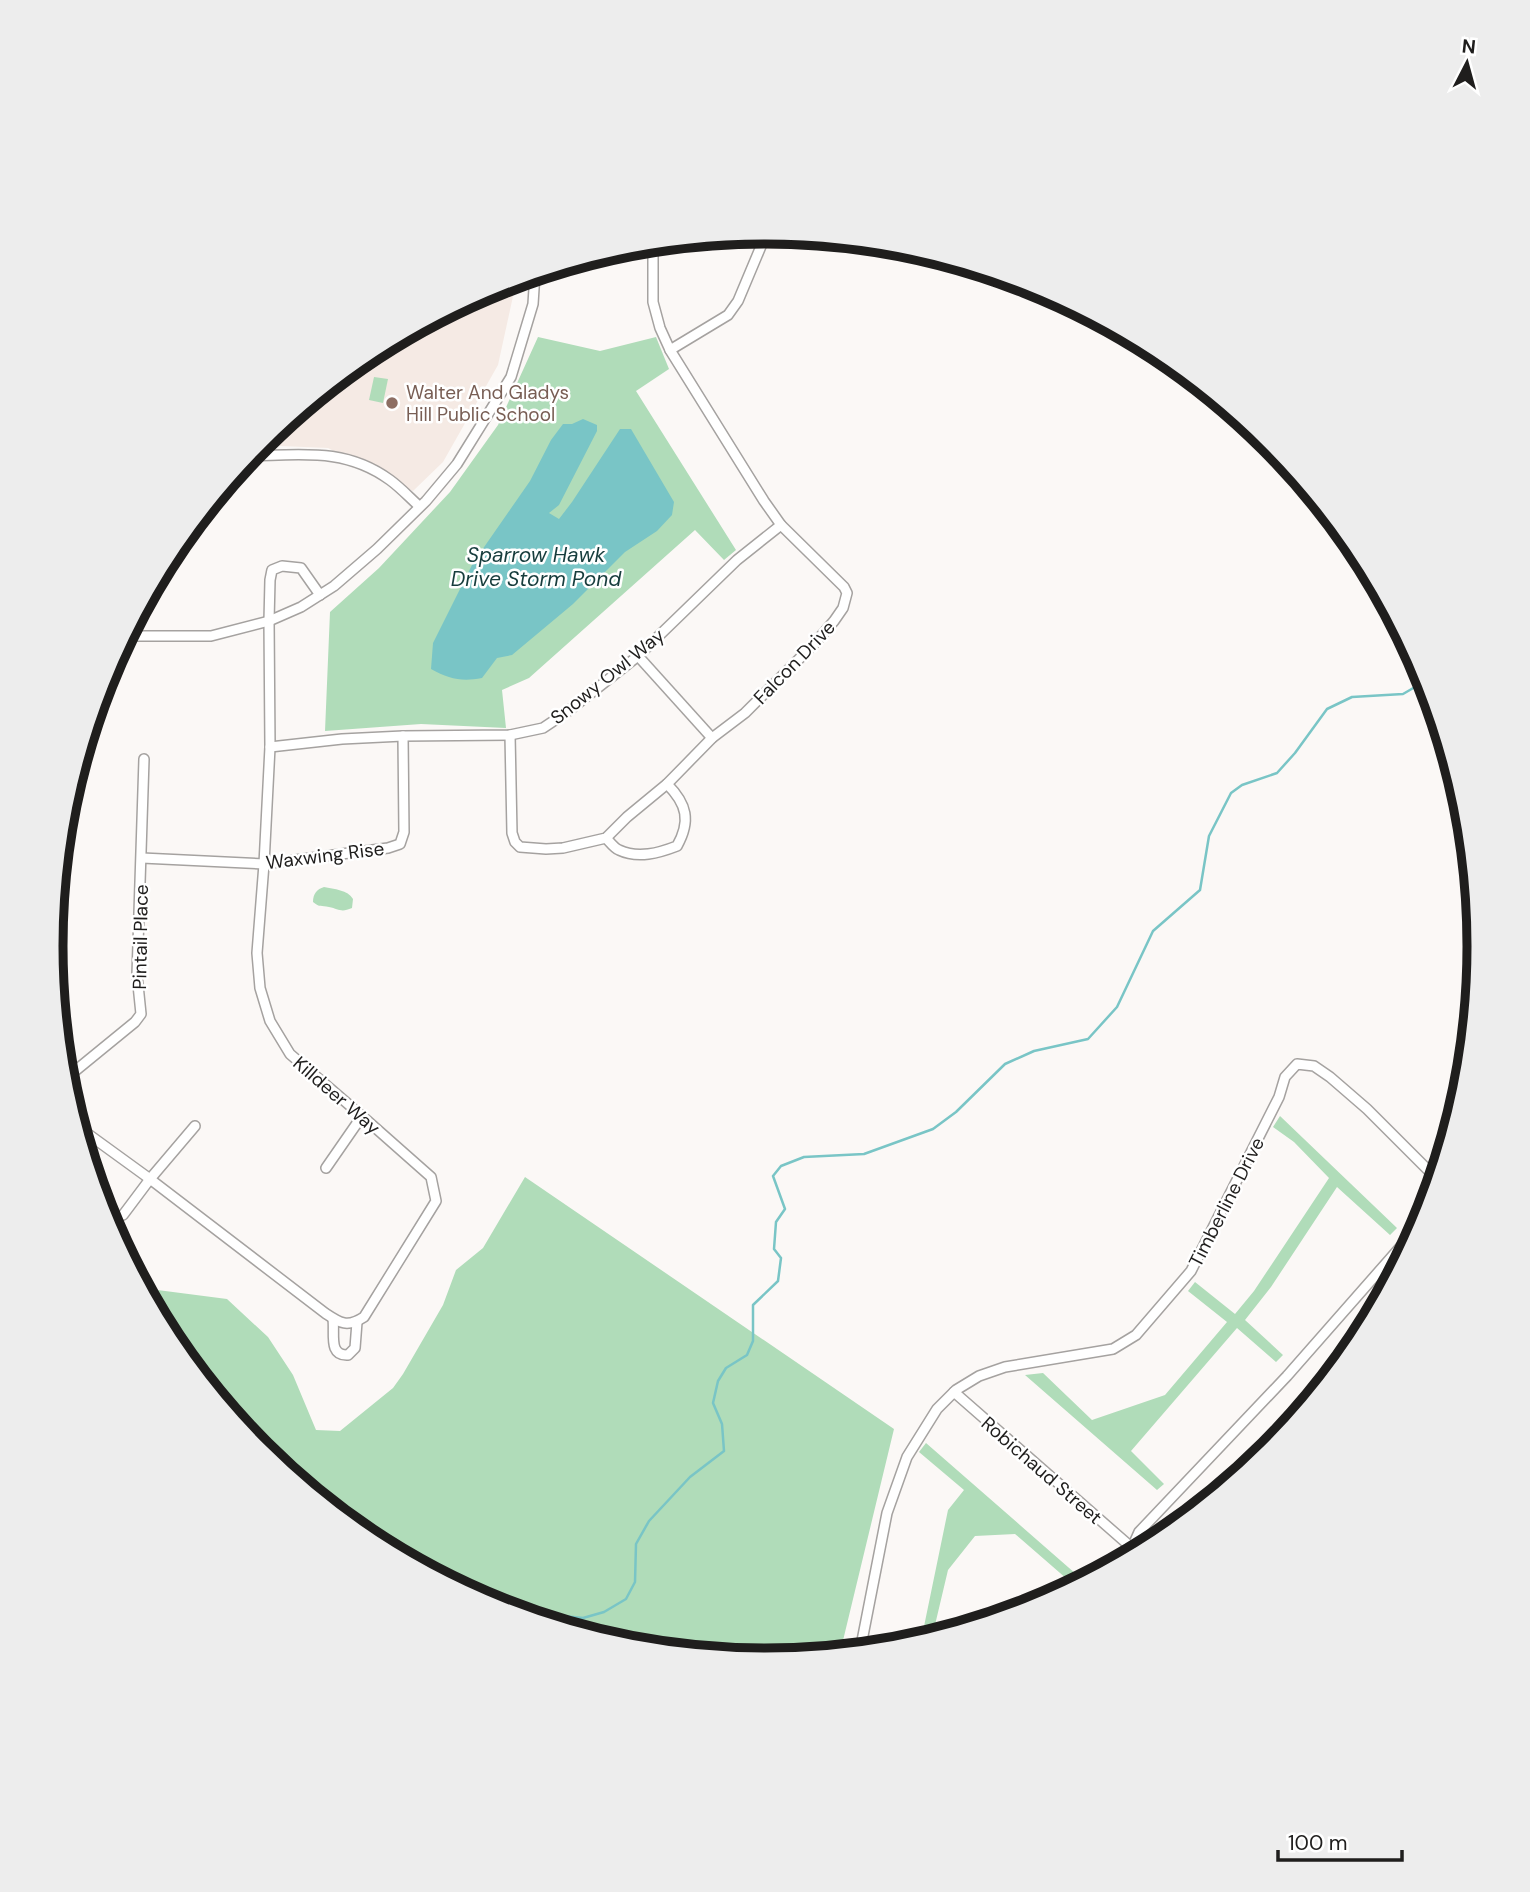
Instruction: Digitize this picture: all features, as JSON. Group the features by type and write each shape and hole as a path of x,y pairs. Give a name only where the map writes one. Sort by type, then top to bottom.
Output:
{"street":[{"path":"670,350 728,315 738,301 762,244"},
{"name":"Falcon Drive","path":"606,838 667,784 712,738 745,713 814,644 834,621 847,593 781,525 670,350 653,302 653,253"},
{"path":"135,636 211,636 269,621 301,607 334,586 377,549 443,482 511,377 533,304 534,283"},
{"path":"264,456 328,454 360,462 391,480 419,506"},
{"name":"Snowy Owl Way","path":"270,747 342,739 510,735 543,728 638,656 737,560 781,525"},
{"name":"Killdeer Way","path":"320,595 301,568 277,567 271,574 270,747 257,953 260,988 270,1021 290,1054 431,1177 436,1201 364,1317 357,1322 355,1348 348,1355 341,1356 336,1353 333,1319"},
{"path":"638,656 712,738"},
{"path":"510,735 512,833 520,847 563,848 606,838 618,850 638,855 658,853 677,846 685,832 686,818 683,805 667,784"},
{"name":"Waxwing Rise","path":"142,858 264,864 388,848 400,844 404,832 403,736"},
{"name":"Pintail Place","path":"74,1072 135,1022 141,1014 137,975 144,759"},
{"name":"Timberline Drive","path":"862,1641 887,1513 907,1457 937,1409 954,1392 979,1376 1005,1367 1113,1349 1136,1335 1191,1271 1279,1097 1285,1077 1297,1064 1314,1066 1330,1077 1367,1109 1430,1172"},
{"path":"326,1168 362,1115"},
{"path":"123,1215 195,1126"},
{"path":"89,1135 333,1319 341,1323 357,1322"},
{"path":"1133,1543 1139,1532 1287,1376 1398,1250"},
{"name":"Robichaud Street","path":"954,1392 1129,1546"}],"shaded area":[{"name":"Walter And Gladys Hill Public School","path":"514,290 498,365 443,462 413,491 328,448 273,446 302,418 375,362 455,316"}],"green space":[{"path":"538,337 600,351 656,337 669,369 636,391 736,550 724,560 695,530 529,678 502,690 506,728 421,724 325,731 330,612 379,568 450,492 498,425"},
{"path":"374,377 388,379 383,403 369,400"},
{"path":"324,887 348,894 353,899 352,908 343,910 315,904 315,894"},
{"path":"1280,1116 1397,1228 1390,1235 1337,1187 1271,1287 1245,1320 1283,1355 1276,1362 1237,1328 1131,1451 1164,1484 1157,1490 1025,1375 1043,1373 1092,1420 1165,1395 1227,1322 1188,1291 1195,1282 1235,1314 1254,1291 1329,1178 1294,1142 1273,1127"},
{"path":"525,1177 894,1429 842,1643 765,1648 673,1642 628,1635 539,1611 455,1576 375,1530 302,1474 237,1409 181,1336 153,1289 227,1299 268,1337 293,1375 316,1430 340,1431 393,1388 443,1305 456,1270 483,1248"},
{"path":"926,1443 1077,1575 1067,1579 1015,1534 975,1536 948,1570 935,1625 937,1626 923,1630 948,1510 964,1490 919,1452"}],"water":[{"name":"Sparrow Hawk Drive Storm Pond","path":"583,419 597,425 597,431 559,505 549,513 559,519 620,429 631,429 674,502 672,515 657,531 625,552 573,604 512,655 497,658 482,678 456,679 431,669 433,643 473,563 530,481 551,440 563,424 572,424"}],"waterway":[{"path":"553,1615 583,1618 604,1612 626,1599 635,1582 636,1544 649,1521 690,1477 724,1451 722,1424 713,1403 718,1381 726,1368 747,1355 753,1341 753,1305 778,1281 781,1258 774,1249 776,1222 785,1209 773,1176 781,1166 804,1157 864,1154 933,1129 956,1112 1005,1064 1034,1051 1088,1039 1117,1007 1153,931 1200,890 1209,836 1231,793 1242,785 1277,773 1327,709 1352,697 1403,694 1417,686"}],"place":[{"name":"Walter And Gladys Hill Public School","path":"392,403"}]}
